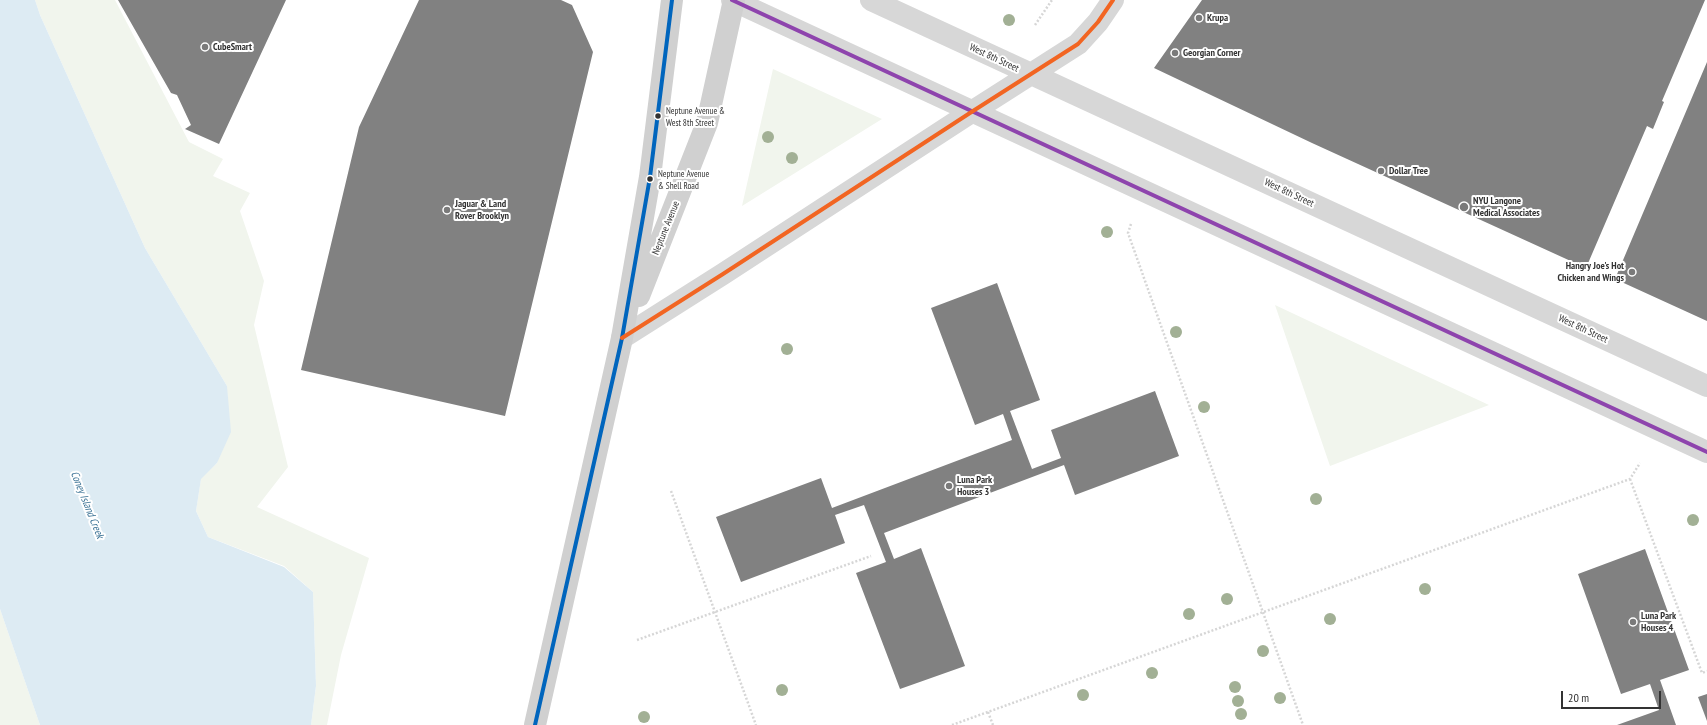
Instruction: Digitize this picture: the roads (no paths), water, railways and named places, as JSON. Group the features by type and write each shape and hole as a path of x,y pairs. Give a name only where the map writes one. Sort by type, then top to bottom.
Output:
{"main road":[{"name":"Neptune Avenue","path":"535,725 622,338 650,177 672,0"},
{"name":"Neptune Avenue","path":"622,338 707,123 733,0"}],"street":[{"path":"733,0 1707,452"},
{"name":"West 8th Street","path":"870,0 1707,386"},
{"path":"622,338 1078,44 1098,22 1113,0"}],"water":[{"name":"Coney Island Creek","path":"0,0 35,0 40,15 145,248 227,386 231,432 217,463 201,479 196,511 208,537 284,567 313,592 316,686 311,725 40,725 0,609"}],"place":[{"name":"Krupa","path":"1199,18"},
{"name":"CubeSmart","path":"205,47"},
{"name":"Georgian Corner","path":"1175,53"},
{"name":"Neptune Avenue & West 8th Street","path":"658,116"},
{"name":"Dollar Tree","path":"1381,171"},
{"name":"Neptune Avenue & Shell Road","path":"650,179"},
{"name":"NYU Langone Medical Associates","path":"1464,207"},
{"name":"Jaguar & Land Rover Brooklyn","path":"447,210"},
{"name":"Hangry Joe's Hot Chicken and Wings","path":"1632,272"},
{"name":"Luna Park Houses 3","path":"949,486"},
{"name":"Luna Park Houses 4","path":"1633,622"}]}
